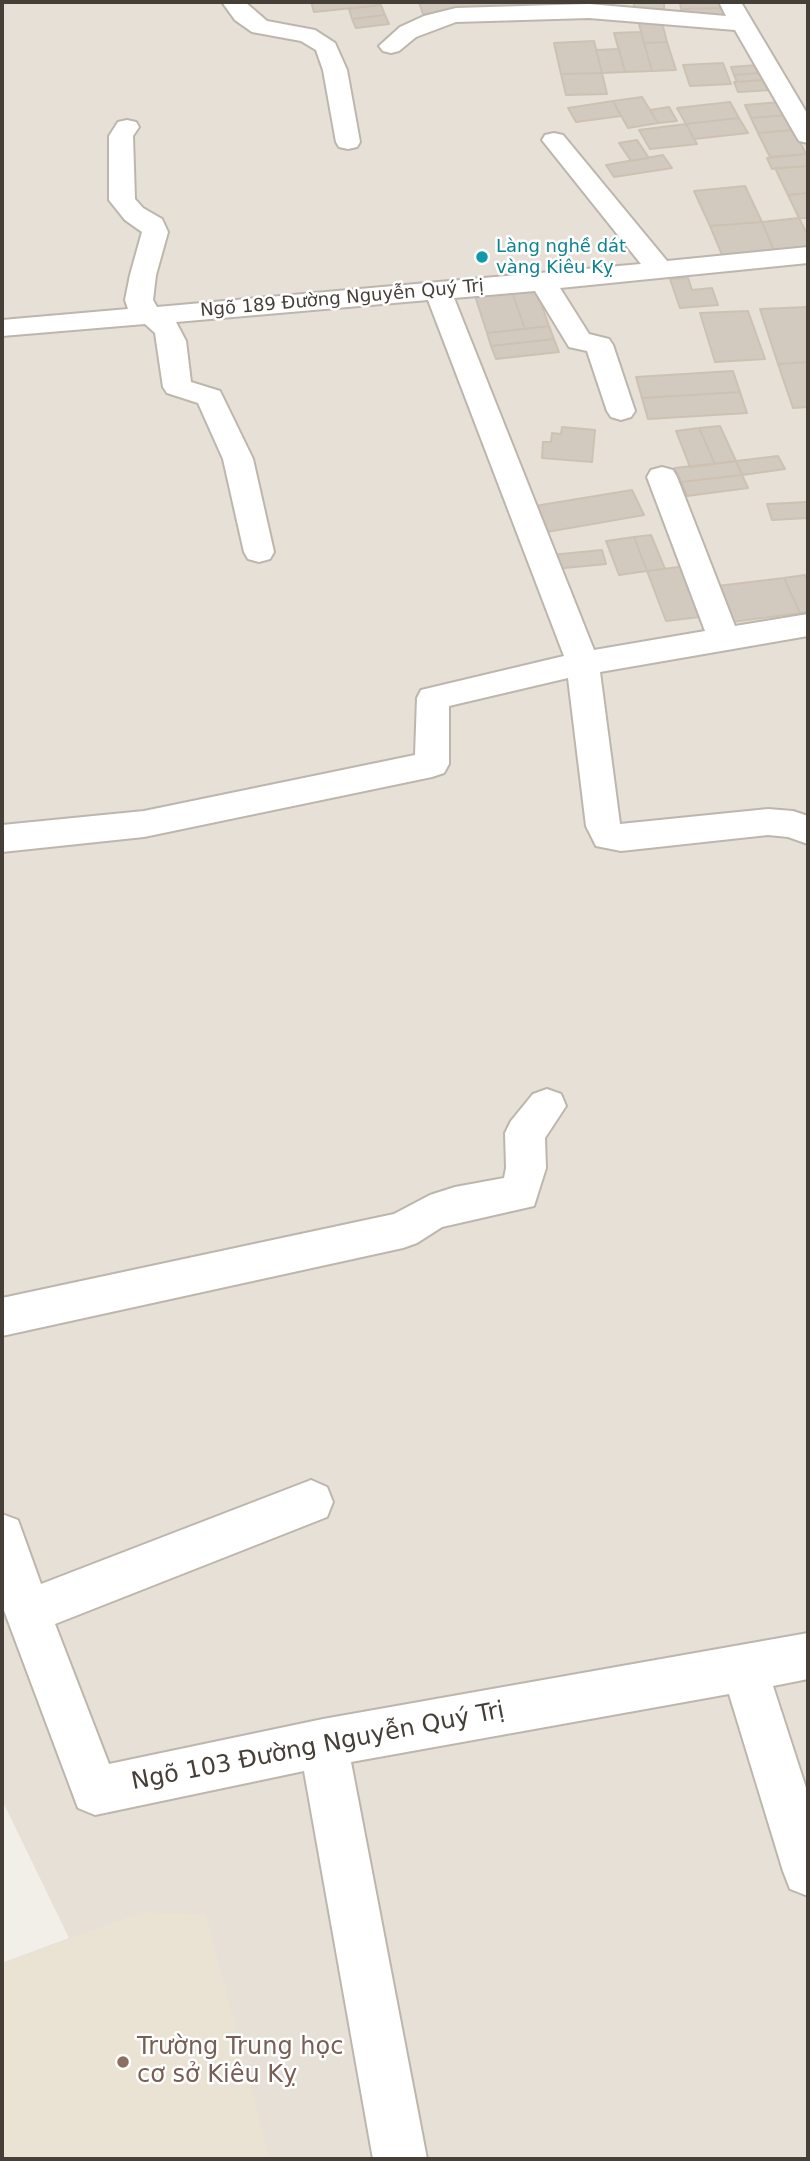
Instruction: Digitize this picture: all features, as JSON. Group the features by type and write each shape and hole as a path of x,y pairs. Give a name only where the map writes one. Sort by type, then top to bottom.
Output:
{"street":[{"path":"233,2 243,16 260,27 307,35 327,48 335,70 348,142"},
{"path":"730,2 760,2"},
{"path":"730,2 808,136"},
{"path":"391,46 408,32 432,20 456,15 589,11 743,24"},
{"path":"127,127 121,136 122,200 134,214 152,225 155,232 139,300 140,307 168,329 172,341 177,387 210,397 238,458 259,552"},
{"path":"554,139 661,271"},
{"name":"Ngõ 189 Đường Nguyễn Quý Trị","path":"2,328 543,282 808,255"},
{"path":"543,282 579,341 599,345 621,411"},
{"path":"438,291 583,663 603,826 608,836 621,838 768,822 793,824 808,831"},
{"path":"662,477 724,639"},
{"path":"2,839 144,824 432,764 433,698 583,663 808,625"},
{"path":"2,1317 403,1230 430,1213 455,1205 520,1194 526,1168 525,1133 547,1106"},
{"path":"27,1612 311,1502"},
{"name":"Ngõ 103 Đường Nguyễn Quý Trị","path":"2,1536 27,1612 95,1791 323,1743 808,1656"},
{"path":"744,1667 808,1871"},
{"path":"323,1743 400,2159"}],"shaded area":[{"path":"2,2 808,2 808,2159 2,2159 2,1963 69,1938 2,1800"},
{"name":"Trường Trung học cơ sở Kiêu Kỵ","path":"142,1912 206,1915 269,2159 2,2159 2,1964"}],"building":[{"path":"311,2 380,2 381,5 314,12"},
{"path":"419,2 514,2 518,12 423,14"},
{"path":"514,2 551,2 554,9 518,12"},
{"path":"634,2 664,2 664,11 634,9"},
{"path":"680,2 723,2 725,8 681,9"},
{"path":"381,5 385,15 352,19 349,9"},
{"path":"725,8 728,18 684,19 681,9"},
{"path":"385,15 389,24 356,28 352,19"},
{"path":"661,19 667,42 644,43 638,20"},
{"path":"641,32 652,71 625,72 614,33"},
{"path":"594,41 602,73 561,74 554,43"},
{"path":"667,42 676,70 652,71 644,43"},
{"path":"619,49 625,72 602,73 596,50"},
{"path":"723,63 731,84 690,86 683,65"},
{"path":"757,65 761,73 734,75 731,67"},
{"path":"602,73 607,94 566,95 561,74"},
{"path":"761,73 763,80 737,82 734,75"},
{"path":"768,80 772,90 738,92 734,82"},
{"path":"642,97 658,123 628,128 613,101"},
{"path":"613,101 621,116 576,122 568,108"},
{"path":"730,102 739,118 686,124 677,108"},
{"path":"780,102 786,115 751,118 745,105"},
{"path":"669,107 677,121 658,123 650,110"},
{"path":"786,115 794,130 758,133 751,118"},
{"path":"739,118 748,133 694,139 686,124"},
{"path":"686,124 697,144 650,149 639,130"},
{"path":"794,130 806,154 770,157 758,133"},
{"path":"637,140 649,158 631,161 619,143"},
{"path":"808,154 808,166 772,169 767,158"},
{"path":"663,155 672,168 614,177 606,165"},
{"path":"808,166 808,193 788,195 775,168"},
{"path":"745,186 762,222 710,226 694,191"},
{"path":"808,193 808,218 799,218 788,195"},
{"path":"799,218 808,236 808,250 775,253 762,222"},
{"path":"762,222 775,253 723,257 710,226"},
{"path":"688,278 692,290 712,288 718,305 680,308 670,279"},
{"path":"536,289 549,326 525,329 512,292"},
{"path":"512,292 525,329 487,333 475,296"},
{"path":"808,307 808,362 778,364 760,309"},
{"path":"748,311 765,359 715,362 700,313"},
{"path":"549,326 554,339 491,346 487,333"},
{"path":"554,339 559,352 496,359 491,346"},
{"path":"808,362 808,407 793,408 778,364"},
{"path":"733,371 740,392 642,398 636,377"},
{"path":"740,392 747,413 648,419 642,398"},
{"path":"720,426 736,461 715,464 699,428"},
{"path":"562,427 595,430 592,462 542,458 543,442 551,442 552,433 561,434"},
{"path":"699,428 715,464 690,467 676,431"},
{"path":"778,456 785,469 742,475 736,461"},
{"path":"736,461 742,475 681,482 675,468"},
{"path":"742,475 748,488 687,496 681,482"},
{"path":"632,490 644,515 541,533 529,507"},
{"path":"808,502 808,518 772,520 767,504"},
{"path":"651,535 665,569 647,571 634,537"},
{"path":"634,537 647,571 619,575 606,541"},
{"path":"602,550 606,564 554,569 551,555"},
{"path":"687,566 708,616 666,621 647,571"},
{"path":"805,575 808,583 808,612 800,613 784,578"},
{"path":"784,578 800,613 732,622 717,586"}],"place":[{"name":"Làng nghề dát vàng Kiêu Kỵ","path":"482,257"},
{"name":"Trường Trung học cơ sở Kiêu Kỵ","path":"123,2062"}]}
